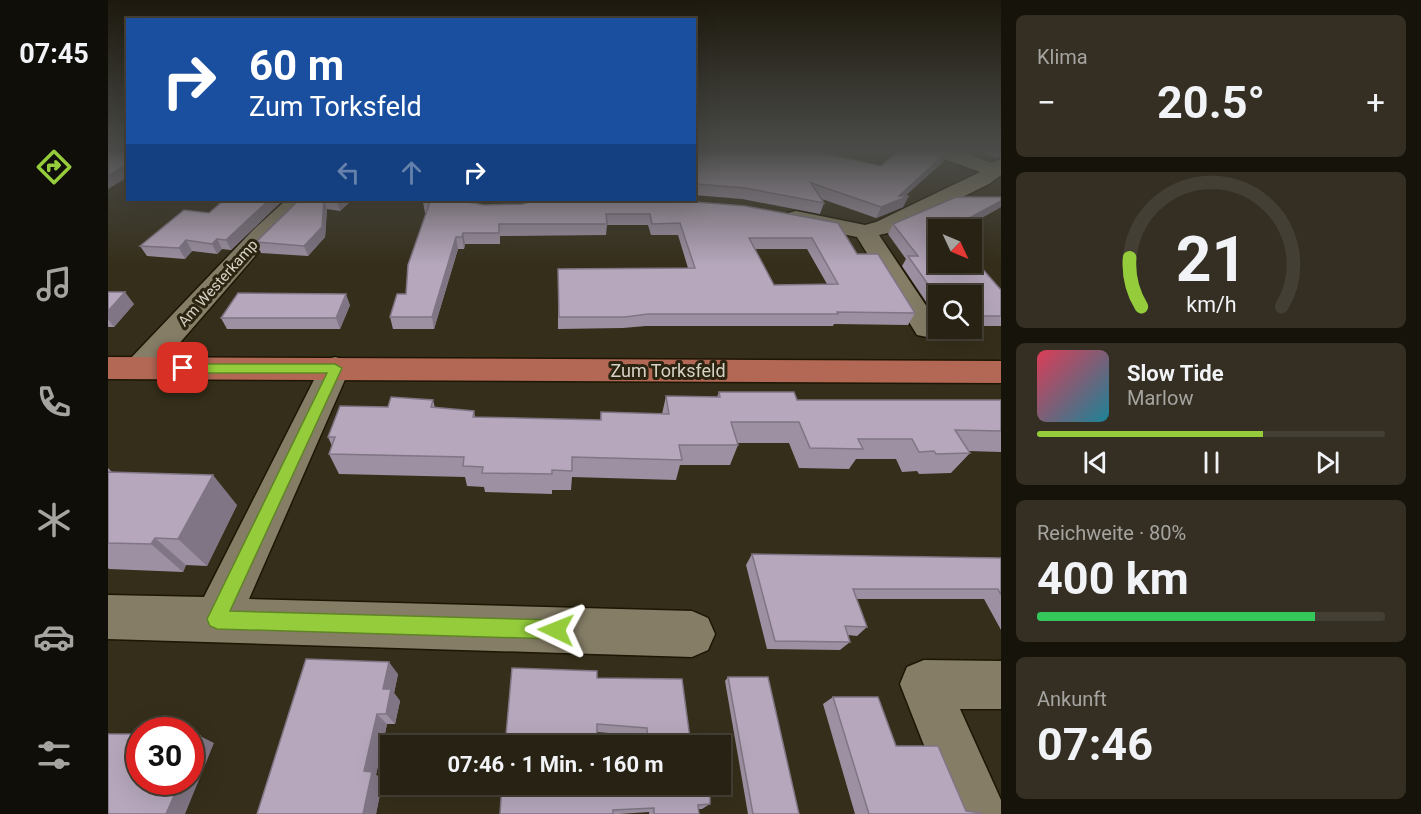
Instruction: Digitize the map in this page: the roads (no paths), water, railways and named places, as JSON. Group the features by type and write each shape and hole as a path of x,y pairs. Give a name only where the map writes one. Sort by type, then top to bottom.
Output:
{"main road":[{"name":"Zum Torksfeld","path":"108,368 1001,372"}],"street":[{"path":"775,214 865,232 884,227 963,189"},
{"name":"Am Westerkamp","path":"140,368 261,235 297,201"},
{"path":"865,232 927,327"},
{"path":"217,619 335,368"},
{"path":"108,617 692,634"},
{"path":"979,814 924,684 1001,685"}]}
